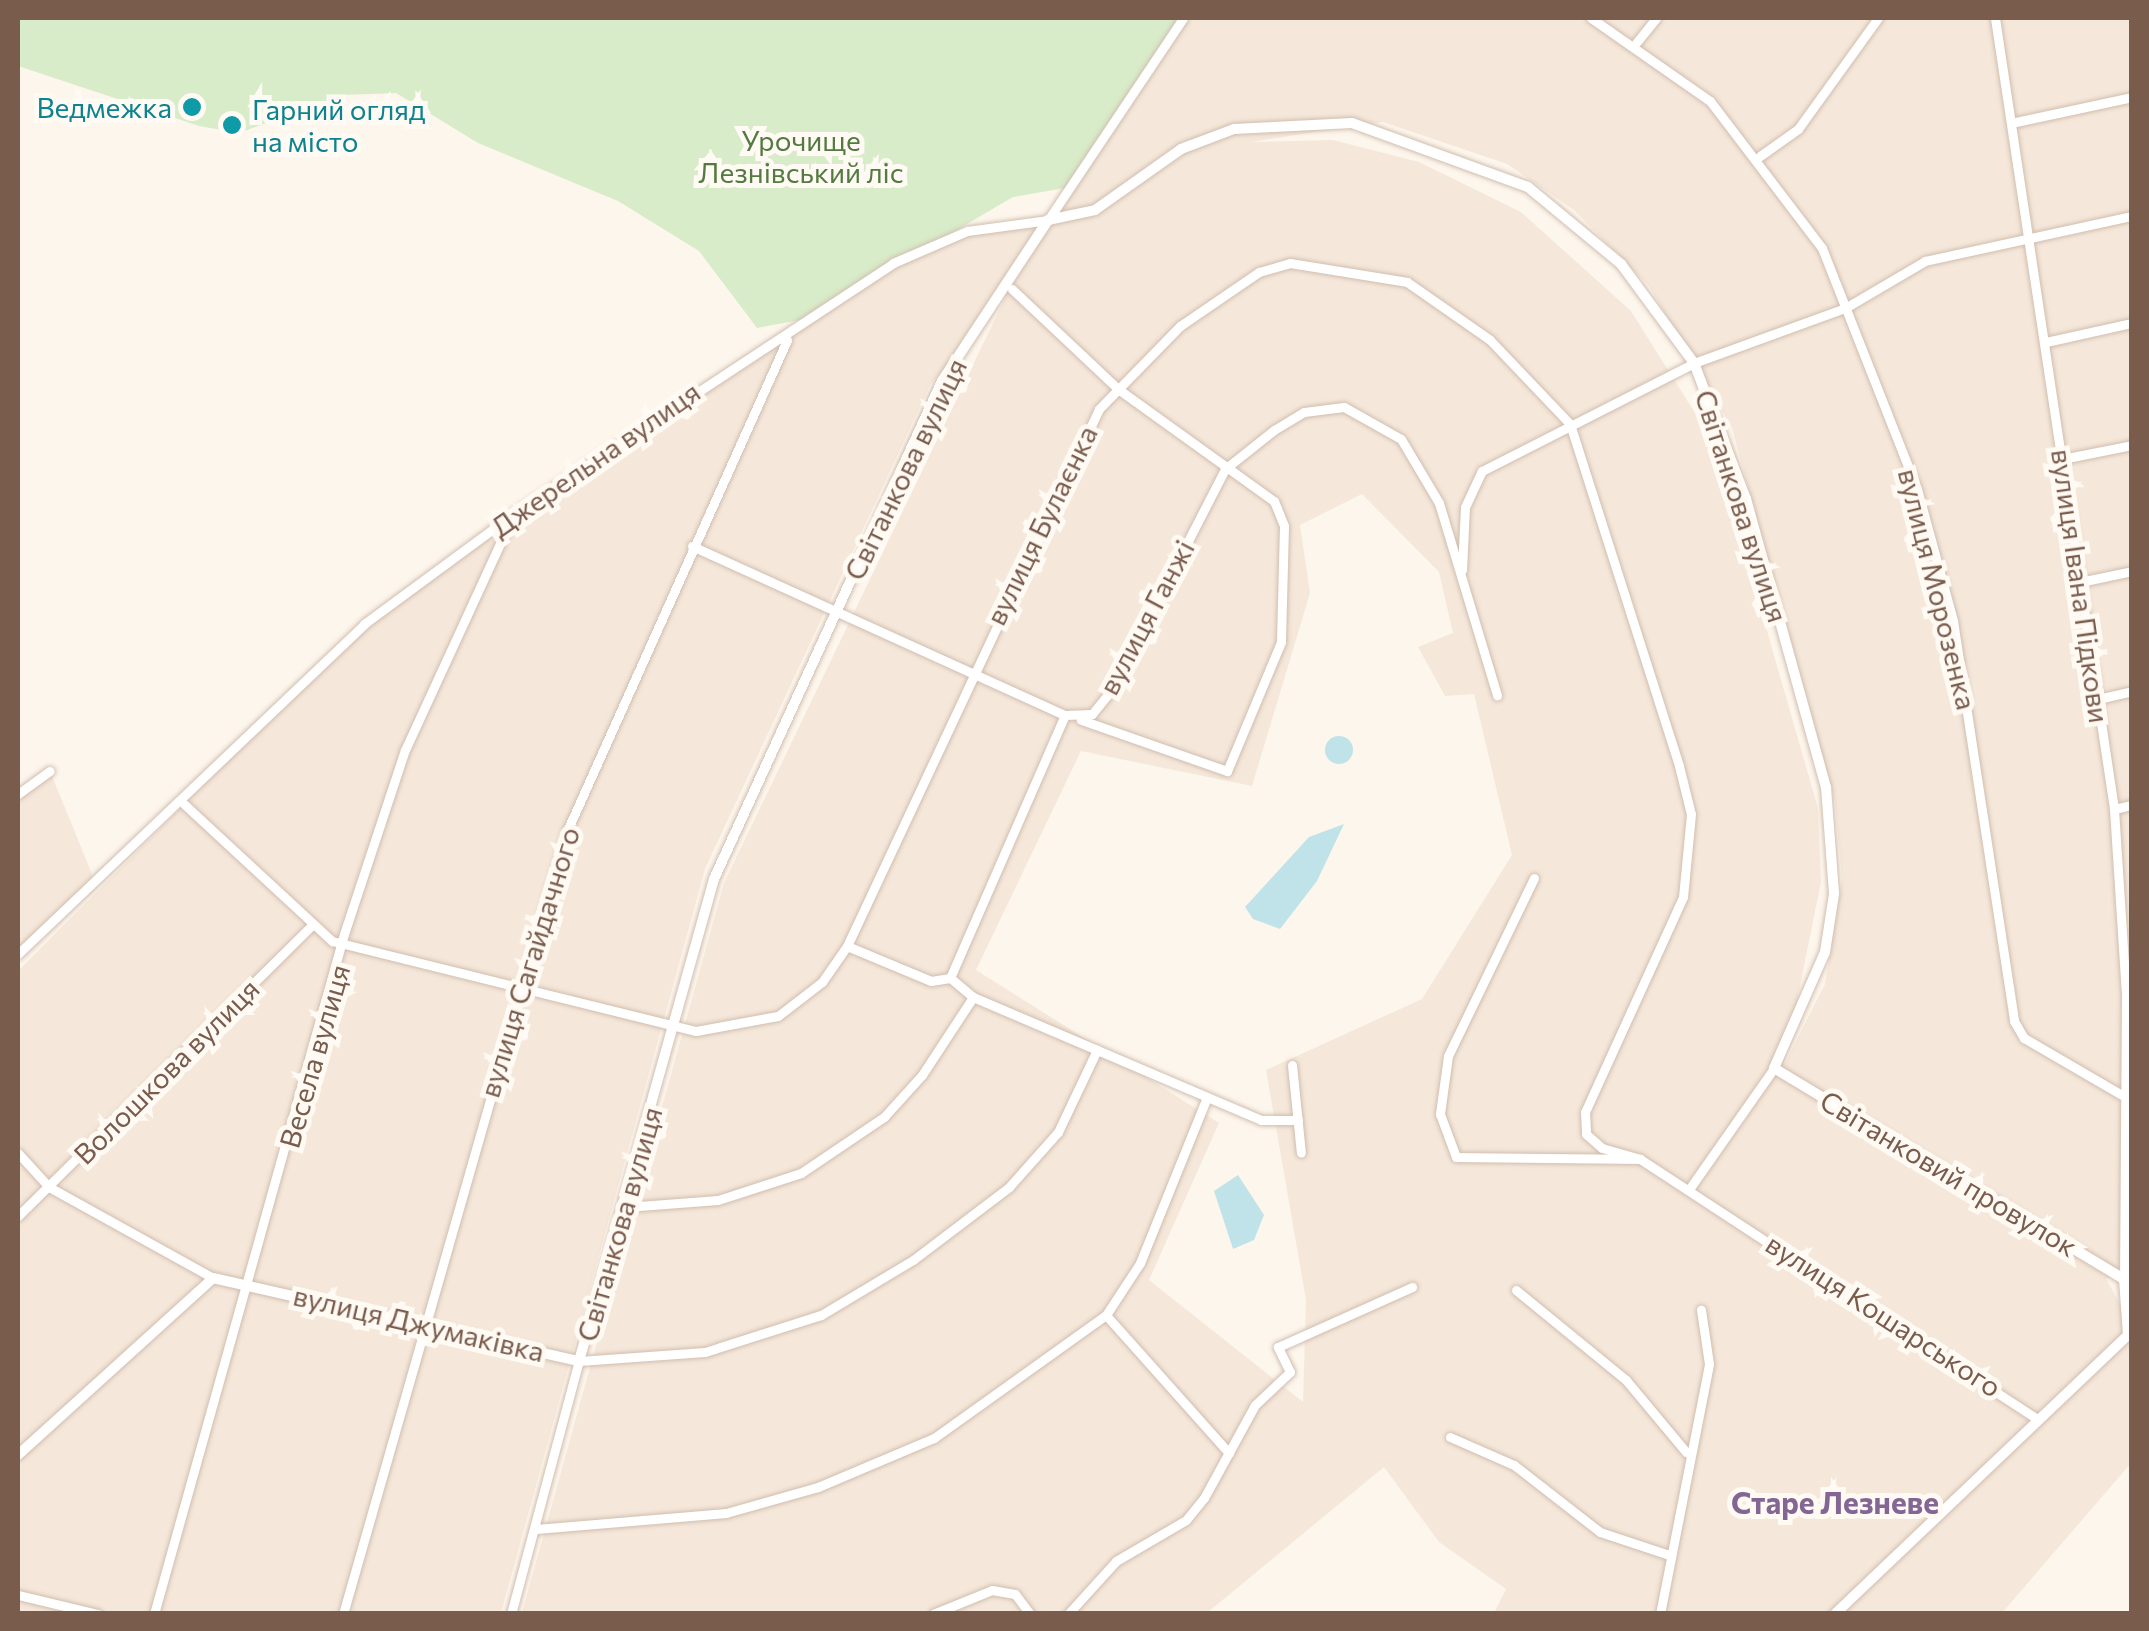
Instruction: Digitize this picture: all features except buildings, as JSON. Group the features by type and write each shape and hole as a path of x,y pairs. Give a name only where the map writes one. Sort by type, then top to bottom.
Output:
{"street":[{"path":"1048,220 1184,18"},
{"name":"вулиця Морозенка","path":"1591,18 1636,43 1760,156 1822,248 1917,489 1953,621 2014,1020 2024,1038 2122,1095"},
{"path":"1636,43 1656,18"},
{"path":"1760,156 1798,129 1878,18"},
{"name":"вулиця Івана Підкови","path":"1995,18 2098,699 2127,925 2128,1050 2122,1095 2124,1278"},
{"path":"2011,123 2132,97"},
{"name":"Світанкова вулиця","path":"511,1614 714,880 942,381 1012,288 1048,220 1095,210 1181,149 1234,129 1332,122 1388,130 1528,187 1620,264 1694,363 1746,499 1826,786 1834,894 1825,952 1774,1068 1690,1188"},
{"path":"1462,578 1469,486 1570,424 1694,363 1846,308 1925,262 2132,216"},
{"name":"Джерельна вулиця","path":"18,954 184,804 364,624 513,514 934,244 1048,220"},
{"name":"вулиця Булаєнка","path":"184,804 313,924 346,944 675,1027 716,1032 778,1016 847,946 970,668 1099,408 1221,293 1290,263 1407,282 1490,340 1570,424 1691,814 1672,935 1585,1112 1586,1134 1602,1148 1640,1159"},
{"path":"1012,288 1118,389 1225,469 1274,500 1284,526 1281,642 1226,771 1081,720"},
{"path":"2046,342 2132,323"},
{"name":"вулиця Сагайдачного","path":"342,1614 518,986 567,831 788,338"},
{"name":"вулиця Ганжі","path":"950,978 1065,714 1081,720 1112,689 1225,469 1304,412 1344,408 1370,416 1424,471 1462,578 1496,695"},
{"path":"2062,459 2132,445"},
{"name":"Весела вулиця","path":"154,1614 246,1282 405,750 513,514"},
{"path":"692,546 1065,714"},
{"path":"2080,582 2132,572"},
{"path":"2098,699 2132,691"},
{"path":"18,794 50,771"},
{"path":"2114,810 2132,806"},
{"path":"1534,878 1448,1056 1441,1134 1467,1164 1640,1159"},
{"name":"Волошкова вулиця","path":"18,1216 313,924"},
{"path":"847,946 932,981 950,978 973,997 1260,1120 1298,1120"},
{"path":"626,1206 718,1200 801,1173 884,1117 973,997"},
{"name":"вулиця Джумаківка","path":"18,1154 48,1188 213,1278 246,1282 579,1361 705,1352 821,1315 913,1260 1008,1186 1058,1132 1097,1050"},
{"path":"1292,1065 1301,1153"},
{"name":"Світанковий провулок","path":"1774,1068 2124,1278"},
{"path":"536,1529 726,1513 818,1487 934,1438 1106,1315 1140,1264 1206,1097"},
{"name":"вулиця Кошарського","path":"1640,1159 1690,1188 2035,1417"},
{"path":"18,1455 213,1278"},
{"path":"1835,1614 2035,1417 2130,1334 2124,1278"},
{"path":"1068,1614 1116,1561 1186,1520 1255,1405 1290,1372 1278,1347 1412,1288"},
{"path":"1516,1290 1626,1380 1687,1454"},
{"path":"1660,1614 1687,1454 1709,1364 1701,1310"},
{"path":"1106,1315 1229,1453"},
{"path":"1450,1437 1514,1465 1600,1532 1670,1556"},
{"path":"934,1614 992,1590 1015,1594 1030,1614"},
{"path":"18,1594 98,1614"}],"shaded area":[{"path":"1183,18 2131,18 2132,1266 2106,1279 2131,1323 2131,1463 2002,1613 1494,1613 1506,1589 1439,1542 1384,1467 1208,1612 522,1613 724,883 1007,294 930,385 705,869 501,1613 18,1614 18,971 364,624 513,514 893,263 967,231 1048,220","holes":["1383,122 1507,164 1574,210 1649,286 1732,428 1835,802 1842,879 1825,984 1784,1065 1821,882 1818,808 1712,440 1631,311 1521,212 1419,162 1333,140 1251,142","1362,494 1439,572 1453,633 1418,647 1445,696 1474,694 1512,855 1422,999 1266,1070 1306,1300 1303,1402 1149,1280 1219,1123 976,970 1081,751 1252,786 1310,593 1300,525"]},
{"path":"50,771 94,879 18,954 18,794"}],"green space":[{"name":"Урочище Лезнівський ліс","path":"18,18 1183,18 1065,188 1013,197 805,319 757,328 699,251 618,201 478,143 396,93 343,95 239,133 199,126 18,66"}],"water":[{"path":"1339,736 1349,740 1353,750 1349,760 1339,764 1329,760 1325,750 1329,740"},
{"path":"1344,824 1317,881 1280,929 1253,919 1245,907 1309,837"},
{"path":"1238,1175 1264,1215 1254,1240 1233,1249 1214,1191"}],"place":[{"name":"Ведмежка","path":"192,107"},
{"name":"Гарний огляд на місто","path":"232,125"}],"district":[{"name":"Старе Лезневе","path":"1835,1502"}]}
